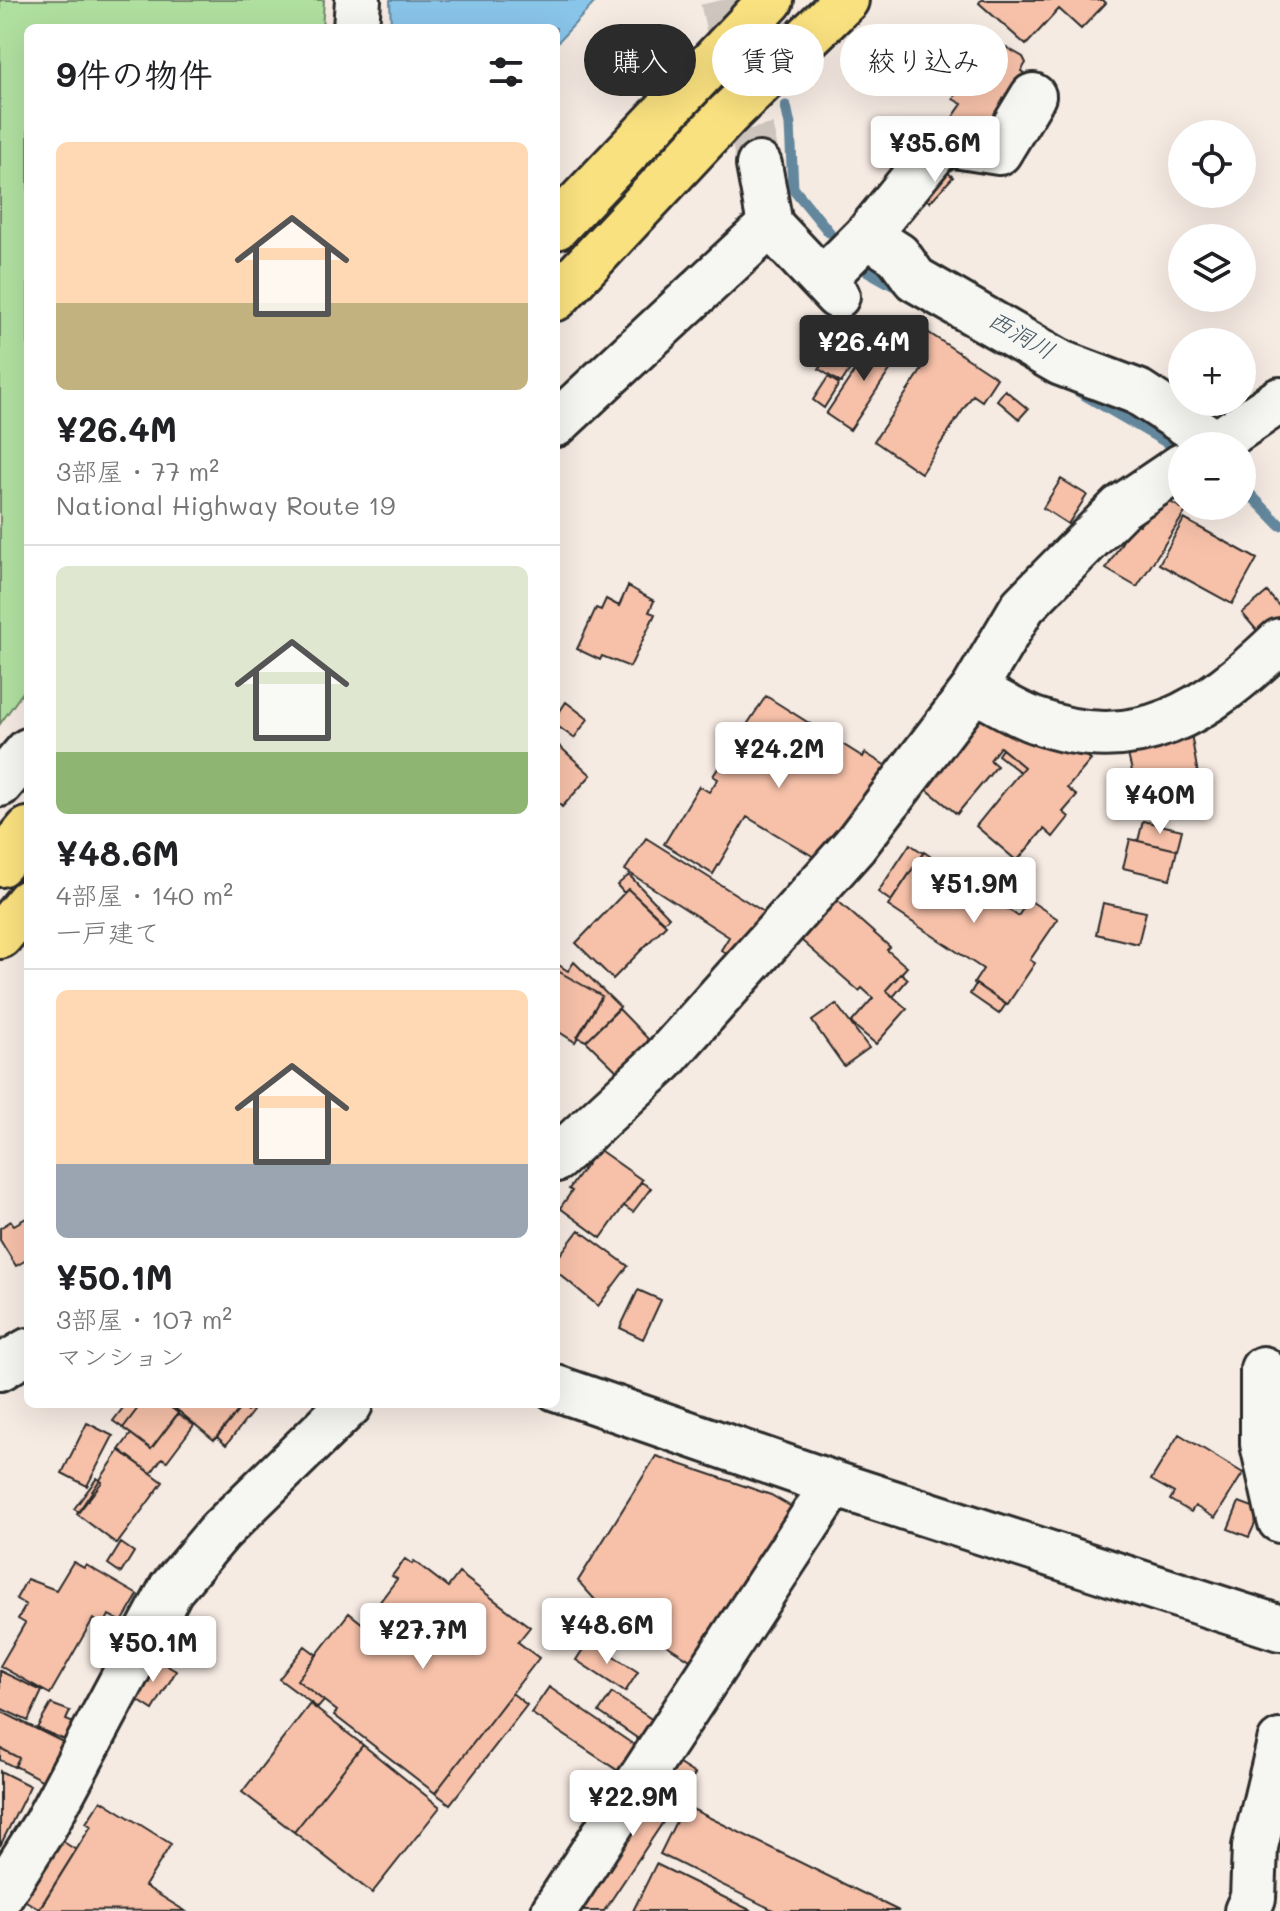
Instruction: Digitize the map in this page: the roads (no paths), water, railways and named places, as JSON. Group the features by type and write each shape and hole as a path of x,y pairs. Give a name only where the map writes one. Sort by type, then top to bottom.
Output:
{"highway":[{"path":"560,223 771,0"},
{"path":"560,294 727,115 846,0"},
{"path":"0,864 24,835"},
{"path":"0,936 24,907"}],"street":[{"path":"356,24 358,0"},
{"path":"759,165 770,225 830,288 867,235 942,143 999,152 1033,96"},
{"path":"561,409 770,225"},
{"path":"867,235 898,255 915,279 1061,363 1138,392 1181,432"},
{"path":"1233,432 1280,400"},
{"path":"560,1155 662,1061 855,845 974,689 1023,606 1120,508 1168,476"},
{"path":"974,689 1035,720 1107,735 1168,724 1219,695 1280,641"},
{"path":"0,784 24,756"},
{"path":"0,1368 24,1353"},
{"path":"1263,1369 1263,1444 1280,1520"},
{"path":"560,1389 834,1484 1280,1628"},
{"path":"0,1896 45,1825 171,1589 220,1531 346,1408"},
{"path":"554,1911 834,1484"},
{"path":"1247,1911 1253,1898 1255,1847 1280,1742"}],"water":[{"path":"390,0 597,0 560,40 560,24 391,24"}],"waterway":[{"name":"西洞川","path":"786,106 793,188 829,232"},
{"name":"西洞川","path":"857,265 905,292"},
{"name":"西洞川","path":"1076,390 1166,442"},
{"name":"西洞川","path":"1256,500 1280,525"}],"tunnel":[{"path":"722,0 759,165"}]}
